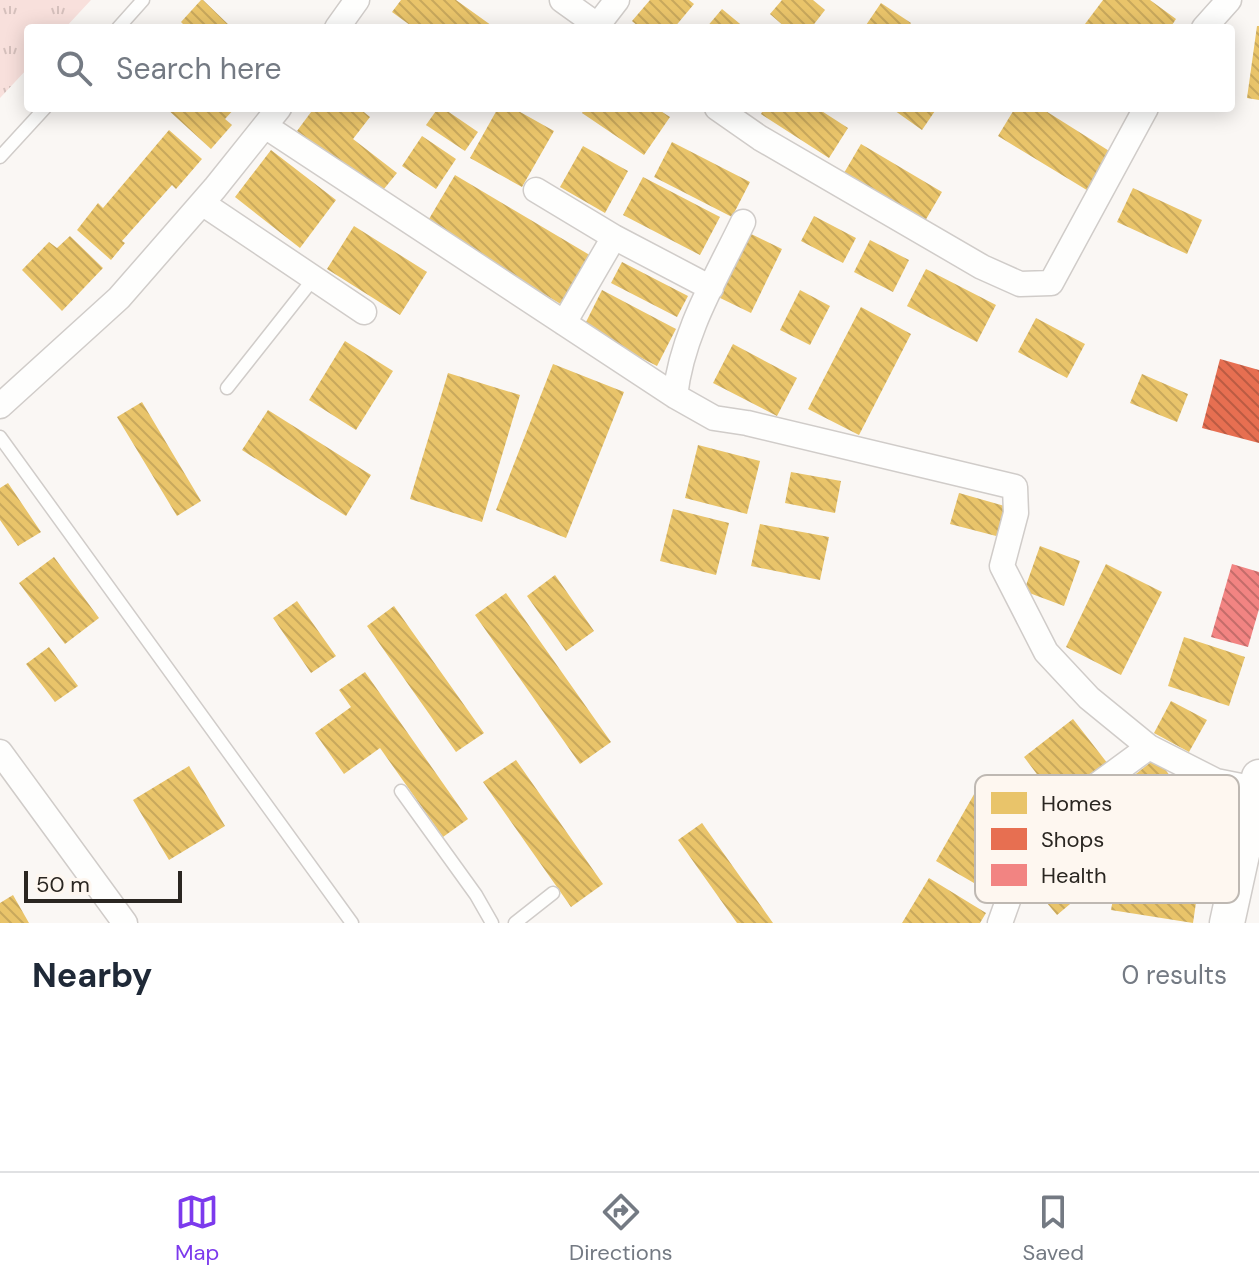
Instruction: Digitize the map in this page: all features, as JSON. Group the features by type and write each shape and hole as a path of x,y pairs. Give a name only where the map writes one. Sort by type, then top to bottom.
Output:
{"main road":[{"path":"1239,869 1258,783"},
{"path":"1227,923 1231,903"}],"street":[{"path":"340,24 357,0"},
{"path":"562,0 595,24"},
{"path":"601,24 617,0"},
{"path":"1208,24 1229,0"},
{"path":"723,112 982,267 1020,284 1051,283 1144,112"},
{"path":"0,406 119,298 272,117 564,323 714,418 747,423 1015,487 1016,513 1002,566 1046,652 1089,698 1149,747 1204,775"},
{"path":"536,190 614,237 711,288"},
{"path":"202,203 364,312"},
{"path":"675,396 678,372 689,335 743,222"},
{"path":"564,323 614,237"},
{"path":"1111,775 1149,747"},
{"path":"0,752 125,923"},
{"path":"1000,923 1007,903"}],"lane":[{"path":"122,24 143,0"},
{"path":"0,157 41,112"},
{"path":"227,388 314,278"},
{"path":"0,437 352,923"},
{"path":"401,791 476,895 492,923"},
{"path":"515,923 553,893"}],"green space":[{"path":"0,0 91,0 69,24 24,24 24,72 0,98"}],"building: Homes":[{"path":"203,0 228,24 183,24 181,22"},
{"path":"401,0 456,0 489,24 408,24 392,12"},
{"path":"650,0 689,0 694,4 677,24 635,24 632,21"},
{"path":"782,0 813,0 825,10 814,24 781,24 770,14"},
{"path":"1103,0 1150,0 1176,19 1173,24 1085,24"},
{"path":"881,3 911,23 910,24 867,24"},
{"path":"722,9 740,24 709,24"},
{"path":"1259,26 1259,100 1247,98"},
{"path":"170,112 231,112 225,119 232,125 211,149"},
{"path":"311,112 364,112 370,117 353,139 397,173 379,195 297,131"},
{"path":"435,112 449,112 478,132 465,151 426,125"},
{"path":"496,112 520,112 554,131 522,187 470,158"},
{"path":"662,112 670,117 644,155 582,113"},
{"path":"823,112 848,128 829,158 761,114"},
{"path":"897,112 934,112 922,130"},
{"path":"1013,112 1047,112 1114,154 1090,192 998,136"},
{"path":"169,130 202,159 176,189 172,185 122,241 125,243 111,260 77,230 98,203 103,208"},
{"path":"422,136 456,159 436,189 402,166"},
{"path":"672,142 750,182 732,217 654,177"},
{"path":"861,144 942,192 925,221 844,173"},
{"path":"583,146 628,171 605,213 560,187"},
{"path":"271,150 336,200 300,248 235,197"},
{"path":"455,175 593,257 564,306 426,224"},
{"path":"643,177 720,217 700,255 623,215"},
{"path":"1133,188 1202,220 1187,254 1117,222"},
{"path":"814,216 856,238 843,263 801,241"},
{"path":"354,226 427,272 400,315 327,269"},
{"path":"745,231 782,249 751,313 714,295"},
{"path":"70,236 103,268 62,311 22,270 49,242 57,248"},
{"path":"870,240 909,260 893,292 854,272"},
{"path":"622,262 688,296 677,317 611,283"},
{"path":"926,269 996,305 977,342 907,306"},
{"path":"602,290 676,329 657,366 583,328"},
{"path":"800,290 830,306 810,345 780,330"},
{"path":"861,307 911,334 859,435 808,409"},
{"path":"1036,318 1085,344 1067,378 1018,352"},
{"path":"345,341 393,371 356,430 309,400"},
{"path":"733,344 797,378 777,416 713,383"},
{"path":"553,364 624,392 566,538 496,510"},
{"path":"448,373 520,395 482,522 410,499"},
{"path":"1142,374 1188,394 1177,422 1130,403"},
{"path":"142,402 201,501 177,516 117,417"},
{"path":"268,410 371,475 346,516 242,450"},
{"path":"698,445 760,461 747,514 685,498"},
{"path":"791,472 841,481 835,513 785,503"},
{"path":"8,483 41,532 18,546 0,520 0,488"},
{"path":"959,493 1008,507 1000,537 950,524"},
{"path":"673,509 729,523 716,575 660,561"},
{"path":"760,524 829,537 820,580 751,566"},
{"path":"1040,546 1080,561 1064,606 1024,591"},
{"path":"54,557 99,618 65,644 19,583"},
{"path":"1106,564 1162,592 1121,675 1066,647"},
{"path":"555,575 594,631 566,651 527,596"},
{"path":"506,593 611,742 580,764 475,615"},
{"path":"297,601 336,656 311,673 273,618"},
{"path":"394,606 484,733 456,752 367,626"},
{"path":"1184,637 1245,657 1229,706 1168,686"},
{"path":"49,647 78,686 55,702 26,664"},
{"path":"365,672 468,819 443,837 380,748 344,774 315,733 351,707 339,690"},
{"path":"1171,701 1207,720 1189,752 1154,733"},
{"path":"1073,719 1108,764 1094,775 1038,775 1024,757"},
{"path":"1156,758 1169,775 1135,775"},
{"path":"516,760 603,884 571,907 483,782"},
{"path":"189,766 225,826 169,860 133,800"},
{"path":"975,793 975,884 936,861"},
{"path":"702,823 773,923 737,923 678,840"},
{"path":"929,878 986,913 980,923 902,923"},
{"path":"13,895 29,923 0,923 0,903"},
{"path":"1047,903 1071,903 1057,915"},
{"path":"1112,903 1196,903 1193,923 1111,910"}],"building: Shops":[{"path":"1220,359 1259,370 1259,443 1202,428"}],"building: Health":[{"path":"1232,564 1259,572 1259,609 1248,647 1211,637"}]}
